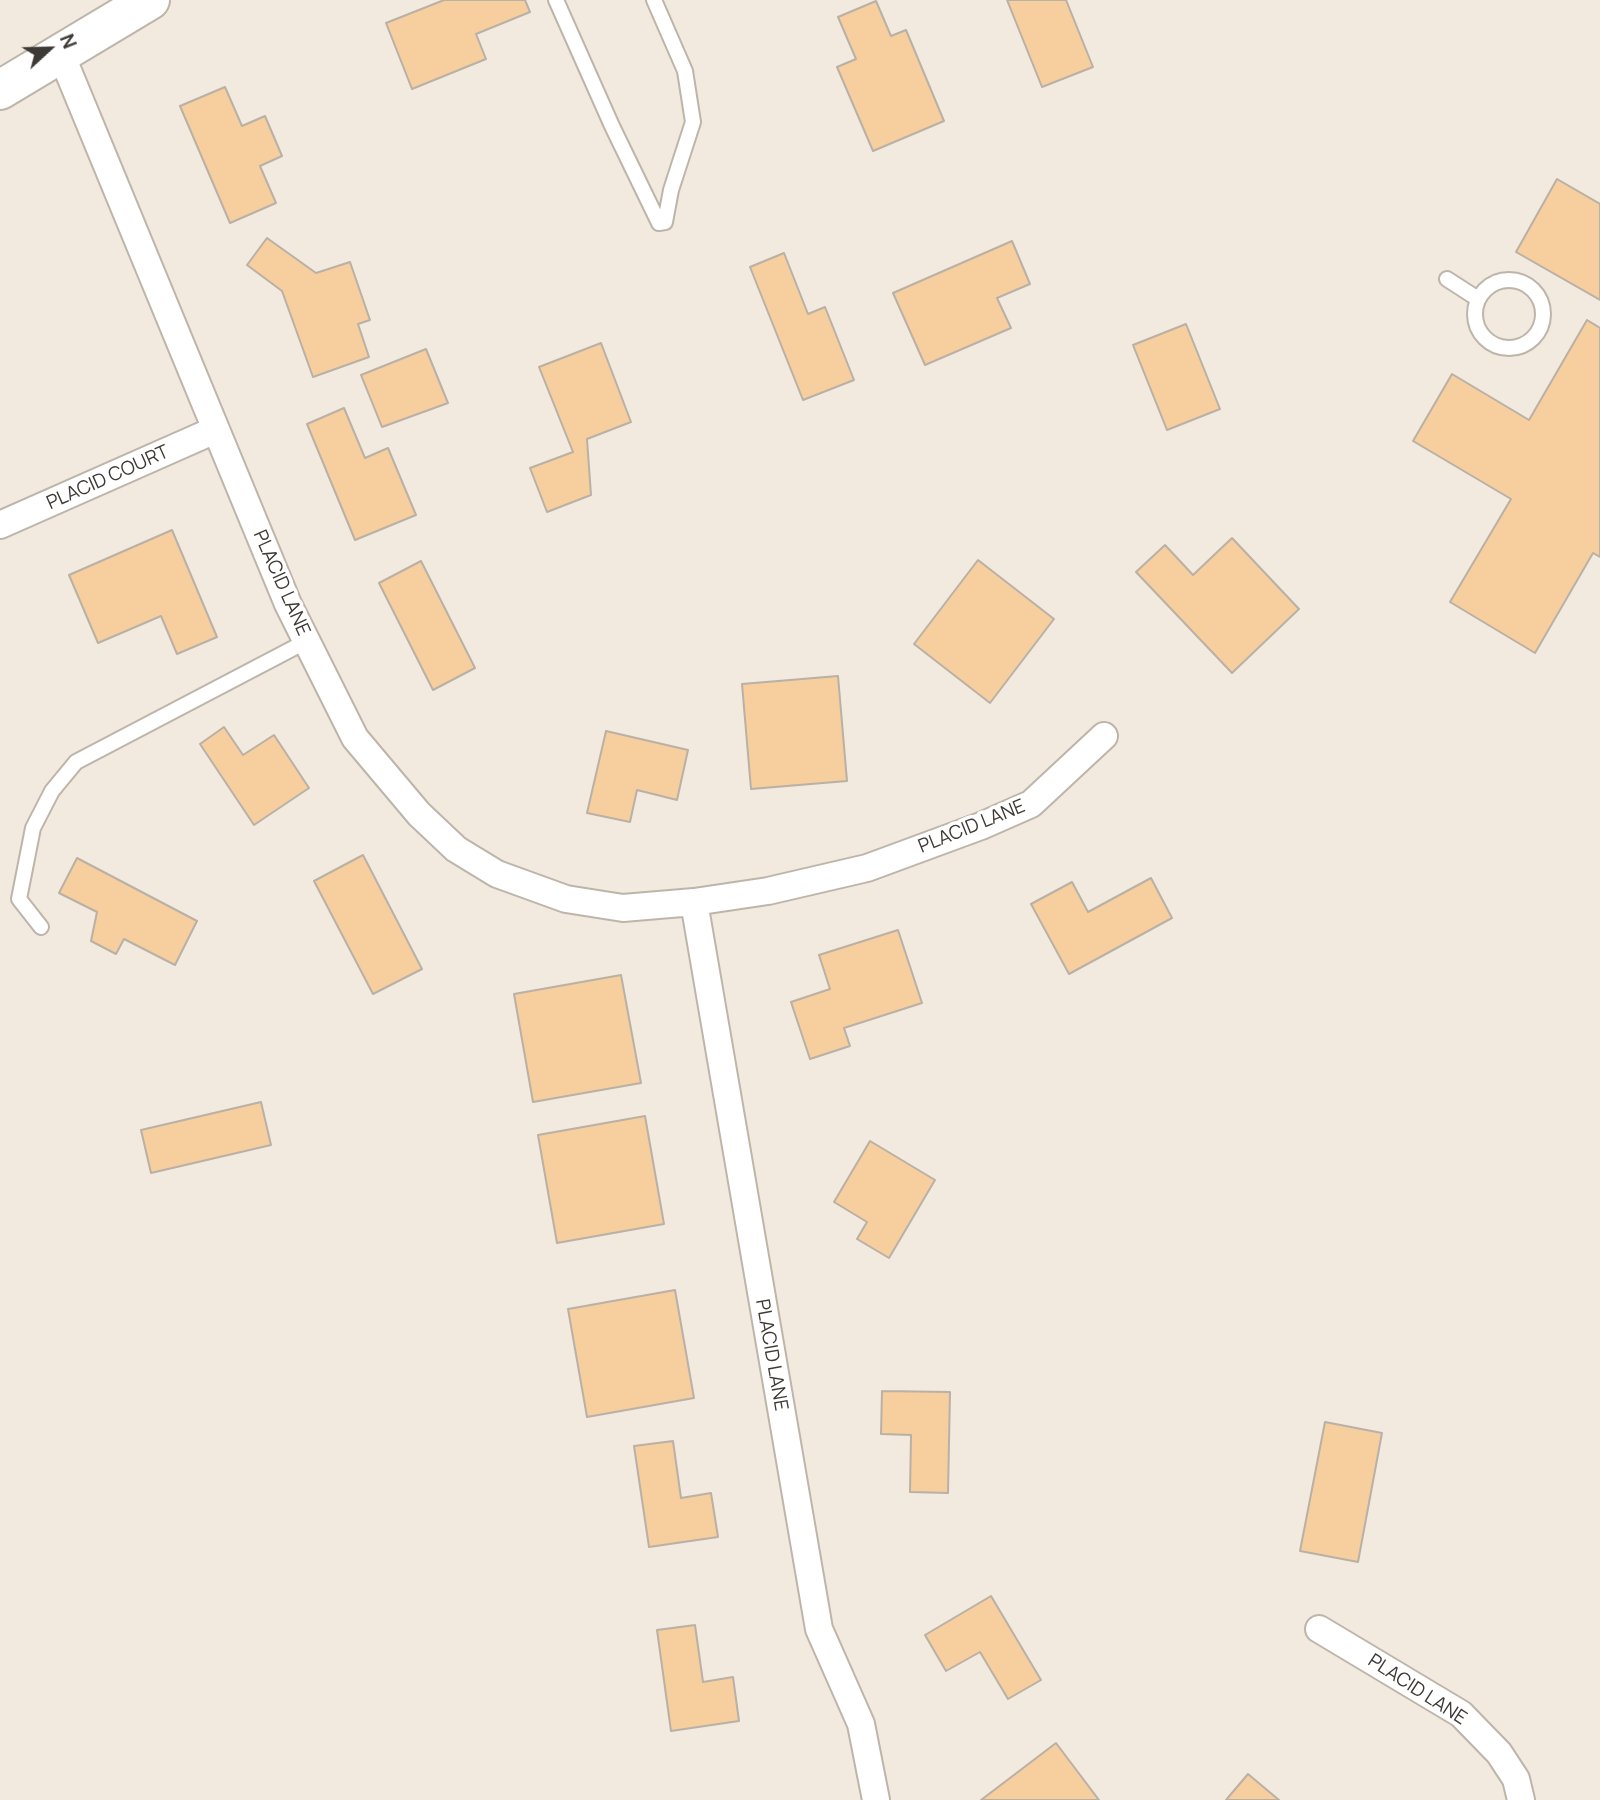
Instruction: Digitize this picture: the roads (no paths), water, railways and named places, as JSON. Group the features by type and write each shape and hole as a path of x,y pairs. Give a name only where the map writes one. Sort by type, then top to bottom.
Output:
{"main road":[{"path":"0,90 150,0"}],"street":[{"name":"PLACID LANE","path":"61,54 288,604 355,738 419,814 456,849 497,874 566,899 623,908 694,902 768,891 867,868 981,826 1031,804 1104,736"},
{"name":"PLACID COURT","path":"0,525 215,430"},
{"name":"PLACID LANE","path":"694,902 819,1629 861,1724 876,1800"},
{"name":"PLACID LANE","path":"1319,1629 1461,1714 1499,1753 1516,1779 1521,1800"}],"lane":[{"path":"556,0 659,223 665,222 671,190 693,122 685,71 654,0"},
{"path":"1447,279 1478,299"},
{"path":"1503,280 1525,284 1540,299 1543,309 1539,331 1521,346 1510,348 1488,341 1480,333 1476,322 1478,299 1493,284 1503,280"},
{"path":"41,927 19,899 33,828 51,791 76,762 307,641"}]}
